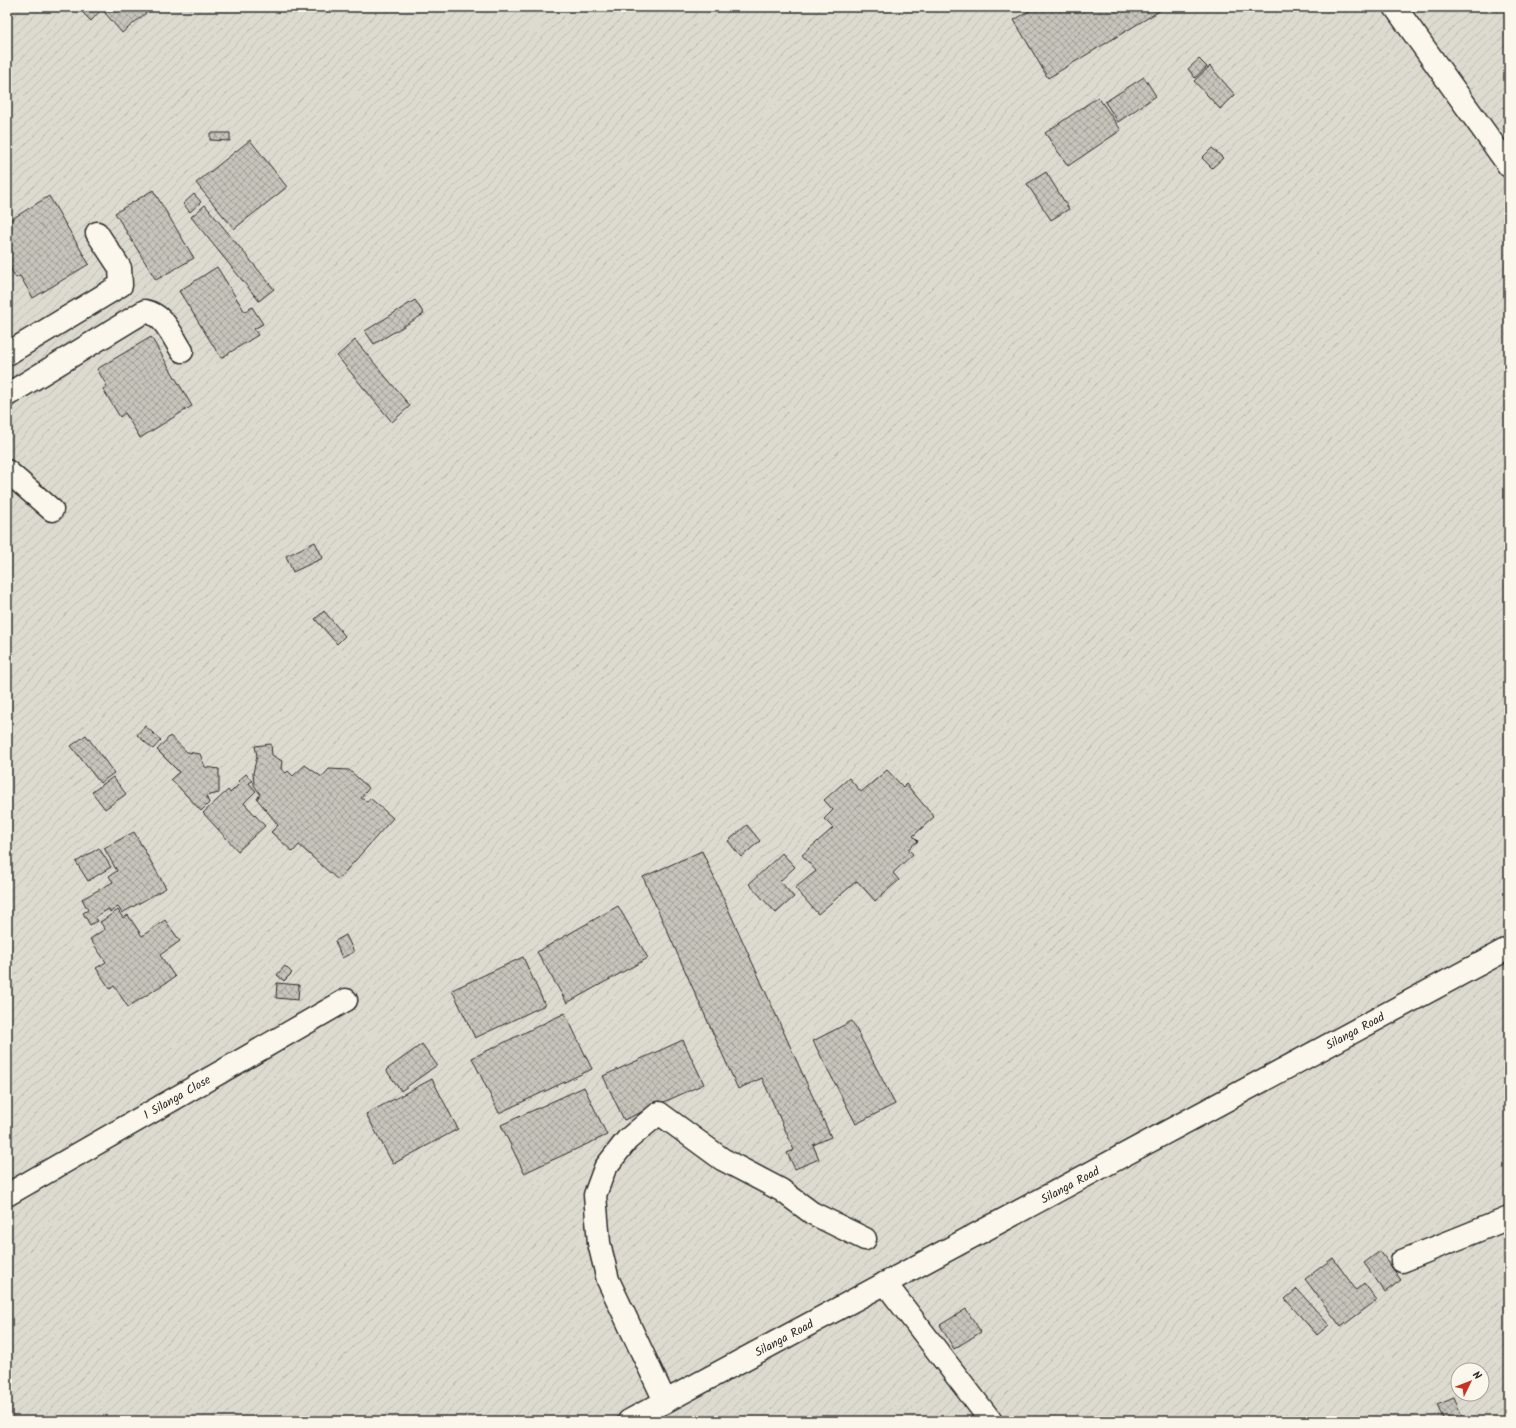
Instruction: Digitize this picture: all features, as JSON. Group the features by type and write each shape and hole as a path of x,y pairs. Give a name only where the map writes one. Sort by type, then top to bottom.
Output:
{"street":[{"path":"1395,7 1509,166"},
{"path":"7,354 121,285 120,268 97,233"},
{"path":"7,395 145,311 152,312 162,319 182,352"},
{"path":"7,471 52,510"},
{"name":"Silanga Road","path":"630,1421 1509,948"},
{"name":"1 Silanga Close","path":"7,1195 346,1000"},
{"path":"665,1401 608,1280 598,1243 595,1195 605,1168 627,1140 659,1113 722,1159 781,1190 812,1213 865,1239"},
{"path":"1402,1261 1509,1218"},
{"path":"885,1283 991,1421"}],"shaded area":[{"path":"7,7 1509,7 1509,1421 7,1421"}],"building":[{"path":"77,7 97,7 100,11 91,21"},
{"path":"100,7 153,7 122,33"},
{"path":"1036,7 1166,7 1048,78 1014,20"},
{"path":"1199,59 1207,67 1195,78 1188,69"},
{"path":"1210,66 1235,95 1220,109 1194,81"},
{"path":"1144,77 1156,96 1118,122 1105,102"},
{"path":"1098,97 1121,130 1068,166 1045,133"},
{"path":"210,133 230,133 230,141 210,140"},
{"path":"250,140 287,187 234,229 196,183"},
{"path":"1212,148 1223,158 1212,168 1202,158"},
{"path":"1046,172 1069,209 1051,220 1027,184"},
{"path":"153,190 194,258 156,280 115,213"},
{"path":"194,194 201,202 190,212 183,204"},
{"path":"49,196 89,264 33,298 20,276 16,278 7,263 7,222"},
{"path":"205,205 274,289 259,301 191,217"},
{"path":"217,267 245,312 252,307 263,324 254,329 258,335 221,358 179,291"},
{"path":"415,300 424,314 374,344 365,331"},
{"path":"151,337 192,406 140,438 125,413 120,417 103,389 107,386 97,369"},
{"path":"355,340 410,406 392,422 337,356"},
{"path":"315,542 323,558 293,572 286,556"},
{"path":"324,611 345,636 337,644 315,619"},
{"path":"145,726 161,740 153,749 137,735"},
{"path":"86,735 114,773 100,783 71,746"},
{"path":"170,736 187,752 200,754 205,767 219,769 219,793 206,796 209,803 201,811 171,779 179,772 157,750"},
{"path":"271,744 272,755 282,761 281,769 286,773 288,771 293,776 305,765 322,777 329,769 349,770 369,788 361,798 367,802 370,798 393,818 338,880 299,845 293,852 271,832 278,825 257,799 260,794 254,785 253,773 257,756 255,746"},
{"path":"887,770 903,787 906,784 934,817 913,836 918,841 908,849 913,854 893,873 899,880 875,901 857,881 818,914 795,888 816,871 802,855 833,828 824,819 833,810 824,800 849,778 861,792"},
{"path":"246,774 252,781 249,783 256,791 244,803 265,826 238,851 203,813 228,790 230,793 240,783 238,781"},
{"path":"113,777 126,794 105,809 92,792"},
{"path":"747,825 760,841 741,857 728,841"},
{"path":"134,832 166,888 122,913 118,907 110,912 109,909 95,917 98,921 90,925 83,913 88,910 82,899 113,882 109,876 117,871 104,848"},
{"path":"99,848 111,867 88,881 76,862"},
{"path":"702,851 831,1137 813,1145 819,1159 795,1169 787,1153 794,1150 762,1078 738,1089 643,877"},
{"path":"782,853 795,867 780,881 794,897 776,913 749,884"},
{"path":"618,906 648,958 567,1003 537,952"},
{"path":"118,910 123,918 128,915 142,936 165,920 180,941 160,955 175,977 128,1007 114,986 110,989 96,968 106,962 90,939 105,929 100,922"},
{"path":"346,935 354,952 342,958 335,941"},
{"path":"523,957 545,1005 475,1038 452,990"},
{"path":"285,966 292,973 284,981 277,975"},
{"path":"277,983 299,985 298,1000 276,998"},
{"path":"565,1013 592,1069 499,1113 472,1058"},
{"path":"852,1021 895,1104 856,1124 813,1041"},
{"path":"683,1040 704,1084 624,1120 603,1076"},
{"path":"422,1044 437,1065 401,1091 386,1070"},
{"path":"432,1079 458,1129 393,1164 366,1114"},
{"path":"584,1087 607,1135 524,1173 501,1125"},
{"path":"1380,1251 1401,1280 1385,1292 1364,1263"},
{"path":"1333,1258 1356,1290 1364,1283 1377,1300 1341,1327 1305,1279"},
{"path":"1297,1289 1329,1325 1317,1335 1285,1299"},
{"path":"966,1309 981,1332 954,1349 940,1325"},
{"path":"1450,1400 1450,1402 1456,1402 1464,1421 1444,1421 1437,1405"}]}
